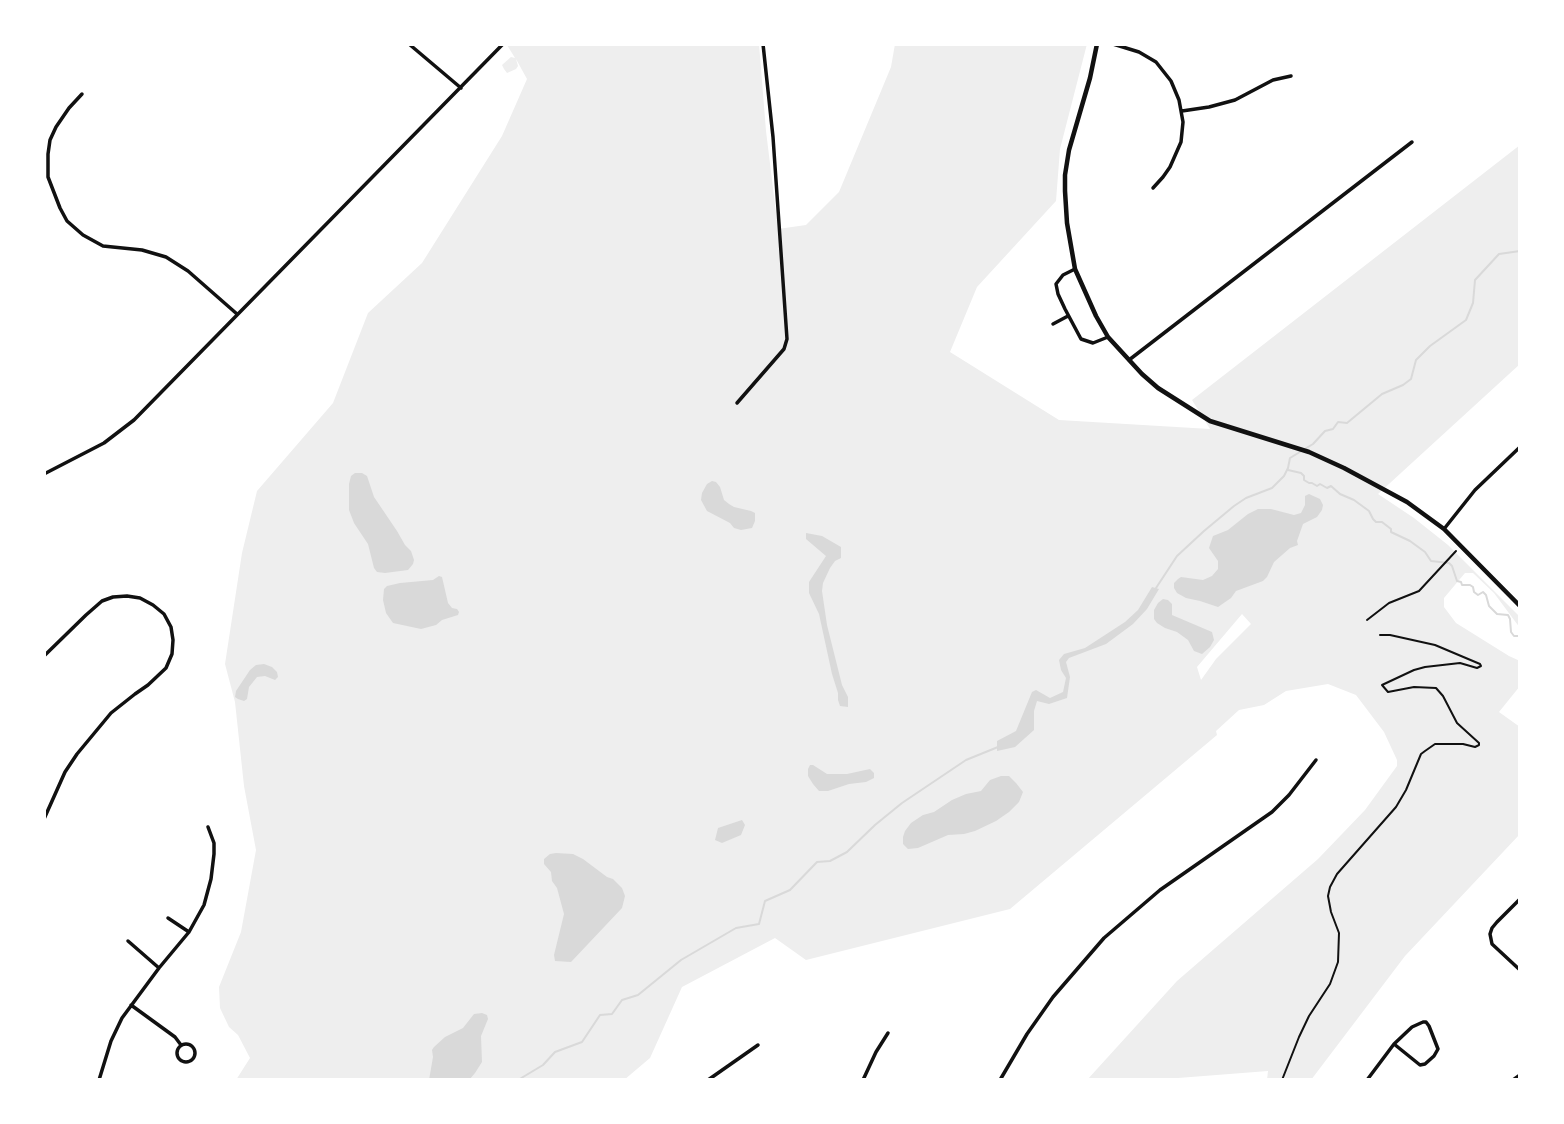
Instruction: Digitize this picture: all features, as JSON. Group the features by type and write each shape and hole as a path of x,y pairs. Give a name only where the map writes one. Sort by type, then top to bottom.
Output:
{"street":[{"path":"408,44 461,88"},
{"path":"44,474 104,443 125,428 503,44"},
{"path":"737,403 784,348 788,339 774,137 763,44"},
{"path":"1097,44 1065,175 1067,223 1075,270 1108,337 1158,387 1210,421 1308,452 1407,502 1444,529 1520,606"},
{"path":"1113,44 1139,51 1156,62 1174,87 1182,111 1183,131 1178,149 1163,177 1153,188"},
{"path":"1182,111 1235,100 1273,80 1291,76"},
{"path":"82,94 56,127 48,153 48,177 68,221 83,235 103,246 142,250 166,257 188,271 238,314"},
{"path":"1129,360 1412,142"},
{"path":"1075,270 1063,275 1056,284 1068,316 1086,342 1098,342 1108,337"},
{"path":"1053,324 1068,316"},
{"path":"1444,529 1475,490 1520,447"},
{"path":"44,656 102,601 113,597 140,598 164,614 171,627 172,654 166,668 111,713 77,754 65,772 44,819"},
{"path":"1000,1080 1053,997 1104,938 1160,890 1272,812 1298,785 1316,760"},
{"path":"99,1080 111,1041 122,1018 189,932 204,905 211,880 214,843 208,827"},
{"path":"1520,899 1497,922 1490,934 1492,944 1520,970"},
{"path":"168,918 189,932"},
{"path":"128,941 159,968"},
{"path":"131,1005 175,1037 181,1045"},
{"path":"1367,1080 1394,1044 1412,1027 1423,1022 1426,1022 1437,1044 1438,1052 1425,1064 1420,1065 1394,1044"},
{"path":"863,1080 888,1033"},
{"path":"181,1045 193,1047 195,1055 192,1060 180,1060 177,1053 181,1045"},
{"path":"708,1080 758,1045"},
{"path":"1513,1080 1520,1075"}],"path":[{"path":"1367,620 1389,603 1419,591 1456,551"},
{"path":"1282,1080 1299,1037 1330,984 1338,962 1339,933 1331,912 1329,887 1337,874 1396,807 1421,754 1435,744 1479,745 1457,723 1436,688 1414,687 1388,692 1382,685 1425,667 1460,663 1477,668 1480,664 1435,645 1380,635"}],"shaded area":[{"path":"759,44 778,229 806,225 839,192 891,67 895,44 1087,44 1060,149 1056,201 977,287 950,352 1059,420 1210,429 1192,400 1520,145 1520,364 1378,494 1448,545 1520,617 1520,628 1494,593 1473,573 1465,573 1444,598 1444,607 1456,623 1520,661 1520,686 1499,712 1520,727 1520,834 1405,956 1311,1080 1267,1080 1268,1071 1173,1080 1087,1080 1177,981 1318,859 1365,810 1397,766 1397,760 1384,732 1356,695 1328,684 1286,691 1264,705 1239,710 1216,731 1217,735 1010,909 806,960 775,938 682,987 650,1058 624,1080 236,1080 250,1058 220,1008 219,987 241,932 256,850 244,786 235,702 225,664 242,553 257,491 333,403 368,313 422,263 502,136 527,79 516,59 516,69 507,73 504,69 502,65 511,57 515,58 507,45","holes":["1242,614 1251,624 1216,659 1201,680 1197,667"]},
{"path":"355,473 367,476 374,497 411,551 414,560 408,570 385,573 377,572 374,568 368,544 349,510 349,484"},
{"path":"712,481 720,487 724,500 729,504 755,513 752,528 734,528 707,511 701,500 702,493"},
{"path":"1309,494 1320,499 1322,510 1317,517 1303,524 1298,545 1290,548 1274,562 1263,581 1236,591 1218,607 1177,593 1174,583 1181,577 1203,580 1218,569 1218,561 1209,548 1213,536 1228,530 1258,509 1271,509 1294,515 1301,513 1305,496"},
{"path":"806,533 822,536 841,547 841,558 830,568 822,591 827,625 842,685 848,697 848,707 840,706 819,614 809,593 809,582 826,556 806,539"},
{"path":"442,577 448,603 457,609 458,615 421,629 393,623 386,613 384,589 400,583 433,580"},
{"path":"1152,587 1159,589 1147,609 1133,624 1106,644 1069,658 1066,662 1070,677 1067,698 1049,704 1037,701 1034,730 1015,747 997,751 997,741 1016,731 1032,692 1036,690 1050,698 1063,692 1066,678 1059,660 1064,654 1085,648 1125,622 1138,610"},
{"path":"1163,599 1172,604 1172,615 1212,632 1214,640 1202,654 1194,651 1188,640 1154,619 1154,610"},
{"path":"256,665 272,667 278,677 275,680 265,676 257,677 249,687 247,699 244,701 235,697 250,670"},
{"path":"810,765 827,774 847,774 870,769 874,778 819,791 808,776"},
{"path":"1009,776 1023,792 1019,802 1009,812 975,831 948,835 918,848 908,849 903,844 905,831 911,823 952,800 981,791 990,780"},
{"path":"742,820 745,825 741,835 722,843 715,840 718,828"},
{"path":"556,853 573,854 583,859 613,879 622,888 625,896 622,908 571,962 555,961 554,955 564,914 557,888 544,859"},
{"path":"474,1014 487,1015 488,1019 481,1036 482,1062 475,1073 469,1080 429,1080 434,1047 445,1037 463,1028"}],"waterway":[{"path":"1156,588 1177,556 1204,531 1246,498 1272,488 1284,476 1290,458 1313,444 1338,422 1347,423 1382,394 1411,379 1416,360 1430,346 1466,320 1473,303 1475,280 1499,254 1520,251"},
{"path":"1288,470 1301,473 1304,480 1317,486 1331,486 1369,511 1376,522 1382,522 1391,532 1425,552 1431,561 1449,563 1457,581 1462,585 1470,585 1478,595 1483,592 1489,606 1497,614 1508,615 1514,636 1520,636"},
{"path":"518,1080 543,1065 555,1052 582,1042 600,1015 612,1014 622,1000 638,995 681,960 736,928 759,924 765,901 790,890 817,862 830,861 847,852 902,803 966,760 998,747"}]}
